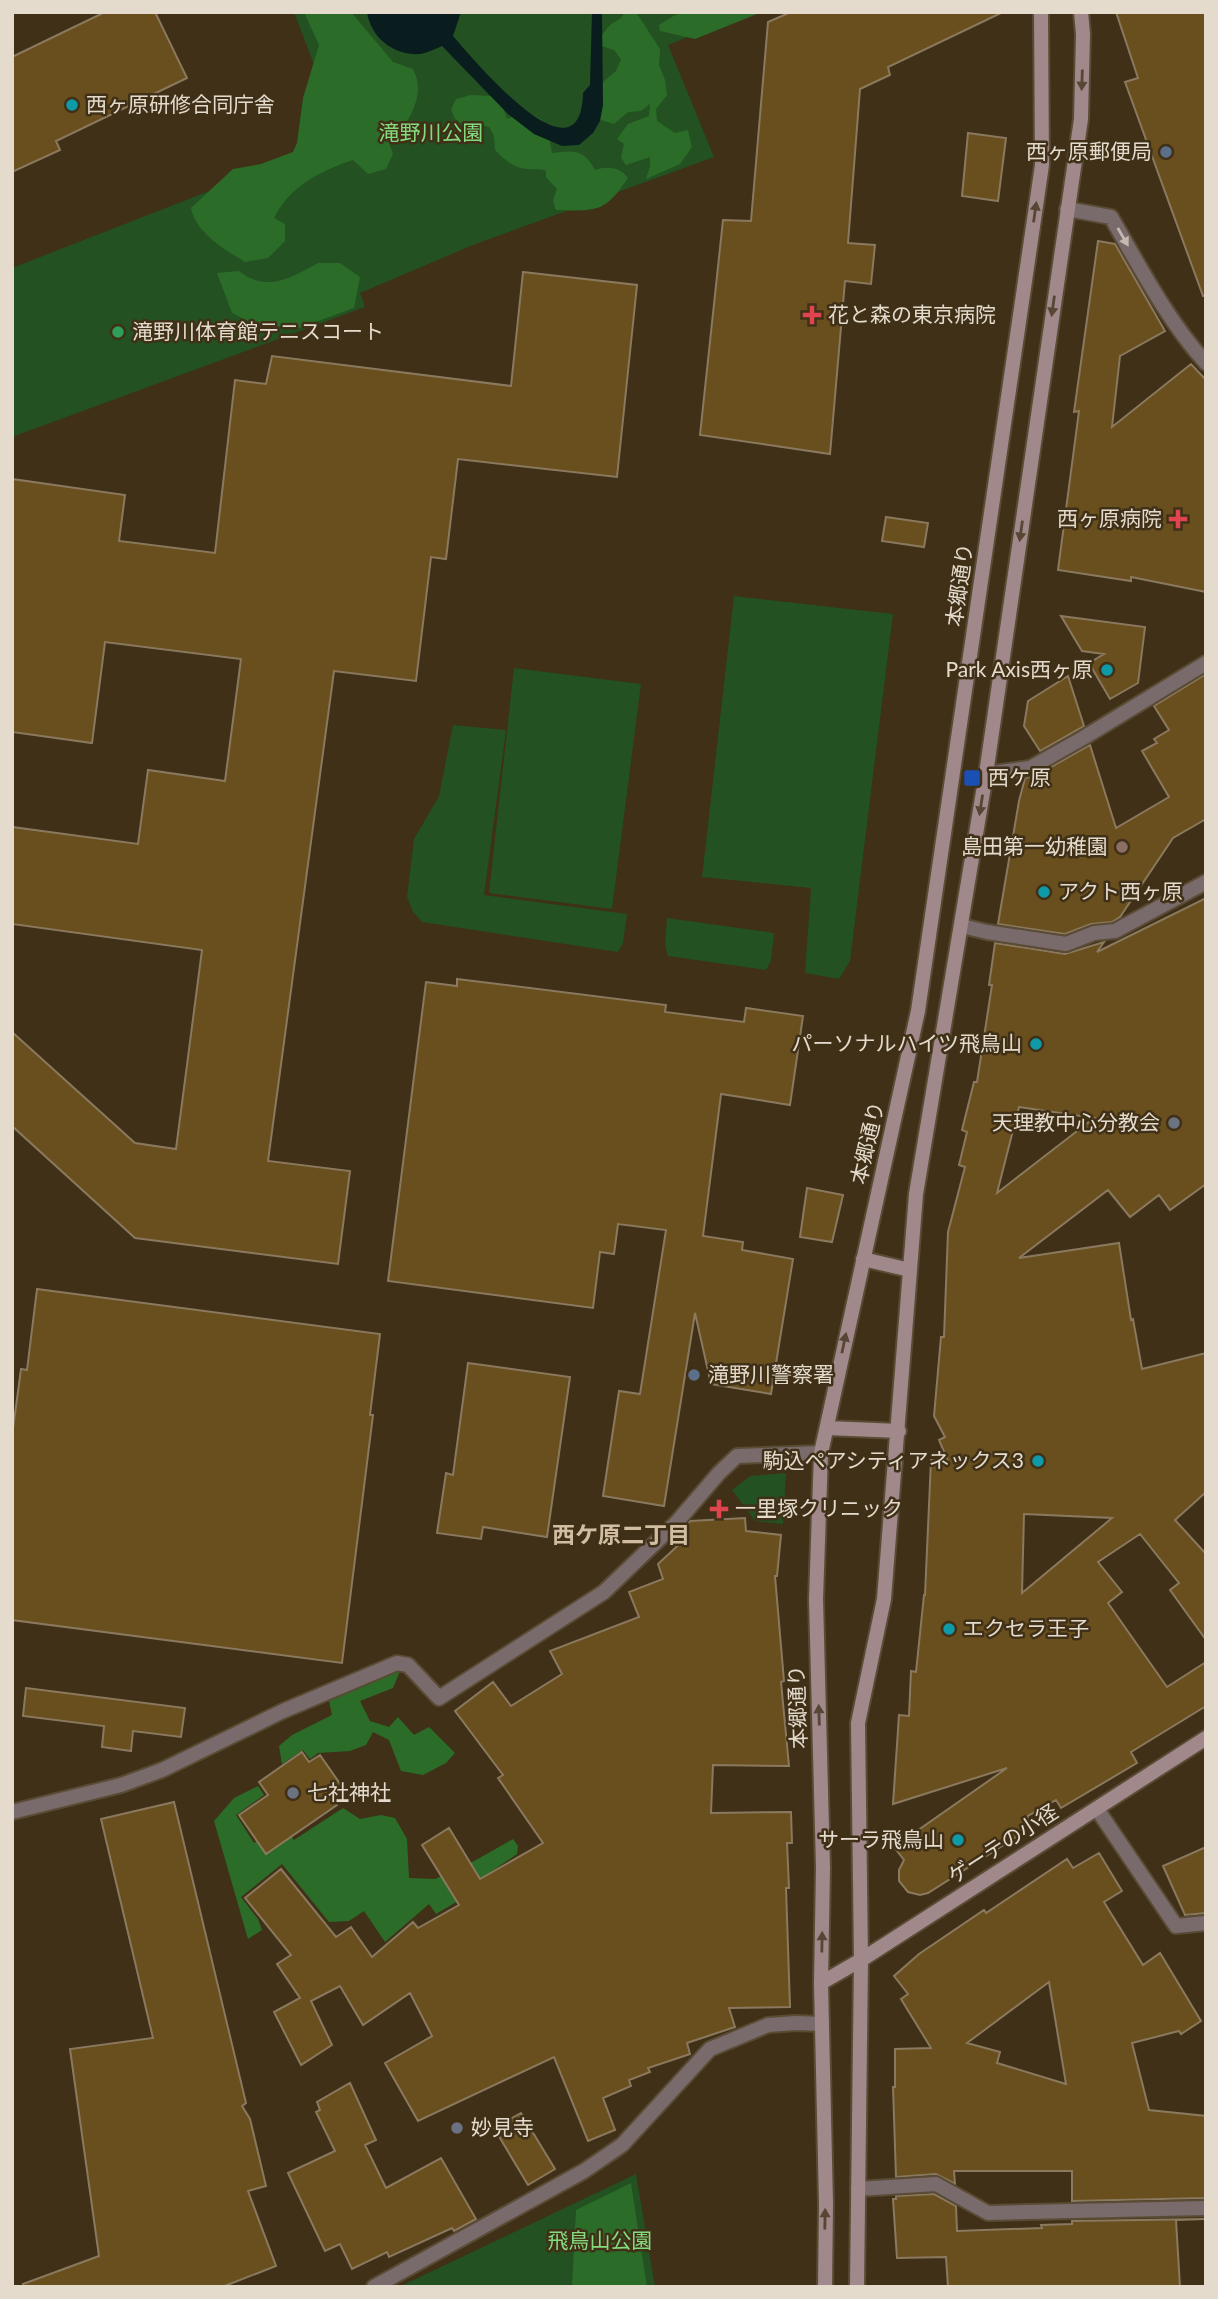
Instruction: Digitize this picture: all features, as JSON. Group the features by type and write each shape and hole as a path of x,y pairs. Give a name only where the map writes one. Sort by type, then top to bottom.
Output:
{"main road":[{"name":"本郷通り","path":"825,2287 822,1854 816,1599 821,1453 918,1012 1042,165 1041,12"},
{"path":"857,2287 861,1960 858,1723 884,1599 916,1194 986,774 1081,119 1081,12"},
{"path":"863,1259 910,1270"},
{"path":"827,1428 899,1431"},
{"name":"ゲーテの小径","path":"821,1983 1206,1738"}],"street":[{"path":"1067,209 1111,216 1157,295 1190,346 1206,363"},
{"path":"986,774 1030,768 1206,663"},
{"path":"962,926 1066,944 1094,933 1115,931 1206,882"},
{"path":"12,1812 121,1785 162,1770 283,1711 397,1663 408,1665 439,1698 604,1592 676,1523 737,1456 821,1453"},
{"path":"1097,1809 1176,1927 1206,1923"},
{"path":"374,2287 583,2171 622,2145 710,2049 768,2025 822,2024"},
{"path":"858,2189 936,2184 988,2213 1206,2208"}],"green space":[{"name":"滝野川公園","path":"294,12 750,12 668,45 714,157 473,245 360,293 365,307 12,437 12,268 299,156 312,118 313,62"},
{"path":"304,12 351,12 393,62 413,69 418,84 417,99 403,128 390,131 378,129 387,138 393,154 386,169 368,174 353,160 307,181 288,197 274,218 285,224 285,241 268,258 245,262 205,233 191,208 233,169 261,164 293,152 297,143 303,98 319,45"},
{"path":"625,12 636,12 660,49 659,65 667,95 656,109 657,121 675,133 688,130 692,147 680,164 646,179 650,157 626,165 621,158 624,144 617,139 628,124 649,116 650,104 641,111 628,112 614,124 597,119 592,103 604,81 616,71 621,59 614,50 602,46 601,36"},
{"path":"687,12 762,12 695,39 660,31 659,25 675,15"},
{"path":"471,95 494,96 502,104 507,119 528,114 547,124 552,153 578,152 587,158 595,170 613,168 628,178 613,198 598,208 556,210 553,201 557,189 546,177 546,171 524,169 510,163 495,150 494,136 489,127 475,123 462,124 455,119 451,110 456,99"},
{"path":"318,263 340,263 360,277 354,308 296,329 250,322 232,313 217,273 239,271 249,278 269,282 288,278"},
{"path":"734,596 893,614 850,961 839,979 805,973 811,888 702,877"},
{"path":"514,668 641,684 612,909 489,893"},
{"path":"453,725 506,730 484,895 627,914 623,943 618,952 422,922 413,912 407,897 414,839 439,796"},
{"path":"667,918 774,933 771,961 766,970 668,956 665,946"},
{"path":"786,1473 783,1524 755,1521 732,1490 750,1476"},
{"path":"400,1671 393,1688 360,1701 370,1721 389,1727 398,1717 414,1735 429,1727 455,1753 446,1763 423,1775 401,1771 389,1740 373,1732 366,1745 350,1751 318,1753 310,1759 303,1750 282,1764 279,1746 292,1735 332,1715 329,1701"},
{"path":"258,1786 264,1795 236,1815 254,1843 283,1825 294,1840 343,1808 360,1819 381,1815 395,1818 407,1839 409,1878 435,1879 513,1839 518,1846 517,1854 456,1896 458,1901 436,1914 429,1904 385,1942 364,1911 349,1921 329,1922 282,1864 241,1897 258,1919 262,1930 248,1939 214,1821 234,1798"},
{"name":"飛鳥山公園","path":"636,2174 655,2287 399,2287"},
{"path":"631,2183 647,2287 572,2287 576,2210"}],"shaded area":[{"path":"367,12 461,12 453,36 481,68 524,109 546,123 565,128 578,119 583,93 590,85 592,12 602,12 603,105 600,121 593,133 579,145 562,146 534,134 508,114 442,46 420,54 401,52 385,44 373,30"}],"building":[{"name":"西ヶ原研修合同庁舎","path":"105,12 155,12 187,78 56,141 60,150 12,172 12,57"},
{"path":"791,12 1003,12 888,67 890,75 860,89 848,243 875,245 871,284 845,281 830,454 700,435 723,220 751,221 768,22"},
{"path":"1116,12 1206,12 1206,295 1203,296 1125,82 1138,78"},
{"path":"968,133 1006,138 998,201 962,196"},
{"path":"1098,241 1115,244 1165,331 1120,356 1112,427 1191,364 1206,380 1206,592 1131,577 1131,581 1058,570 1079,411 1074,412"},
{"path":"523,272 637,285 617,477 458,459 446,559 431,557 416,681 334,671 268,1161 350,1171 338,1264 135,1238 12,1126 12,1032 135,1143 176,1149 202,950 12,924 12,827 138,844 148,770 225,781 241,659 105,642 92,743 12,732 12,479 125,495 119,541 215,553 235,380 266,384 272,356 511,386"},
{"path":"886,517 928,523 924,547 882,541"},
{"name":"Park Axis西ヶ原","path":"1061,616 1145,627 1138,683 1110,699 1089,663 1104,654 1082,651"},
{"path":"1206,674 1206,819 1173,838 1120,917 1112,922 1091,924 1065,934 998,924 1025,778 1035,776 1090,745 1116,828 1169,797 1142,751 1157,743 1154,739 1169,730 1154,706"},
{"path":"1068,676 1084,726 1040,751 1024,726 1028,701"},
{"path":"1206,898 1206,1184 1170,1210 1159,1195 1130,1217 1108,1190 1019,1258 1119,1243 1142,1369 1206,1353 1206,1492 1175,1520 1206,1554 1206,1640 1170,1590 1179,1583 1140,1534 1098,1562 1122,1592 1108,1603 1167,1687 1206,1662 1206,1706 1131,1752 1137,1763 1061,1808 1056,1800 1028,1816 1024,1832 928,1893 920,1895 908,1892 899,1881 899,1870 904,1860 894,1847 1007,1768 893,1804 899,1715 909,1716 911,1671 916,1672 925,1595 931,1460 948,1461 939,1440 945,1437 934,1416 941,1337 944,1337 948,1232 965,1167 959,1165 967,1132 962,1130 974,1082 977,1082 992,985 989,985 995,943 1065,954 1104,942 1097,952","holes":["1019,1107 1094,1118 997,1193","1024,1514 1112,1518 1022,1593"]},
{"path":"457,979 666,1005 665,1012 744,1022 746,1008 803,1016 790,1105 721,1094 703,1236 743,1242 742,1250 793,1259 771,1394 711,1384 695,1313 664,1506 603,1496 619,1391 640,1394 666,1230 618,1224 614,1254 600,1252 593,1308 388,1281 426,982 457,986"},
{"path":"807,1188 843,1195 832,1242 800,1237"},
{"path":"37,1289 380,1334 370,1415 373,1415 342,1663 12,1620 12,1436 21,1369 27,1370"},
{"path":"468,1363 570,1377 547,1537 483,1527 481,1539 437,1533 446,1473 453,1475"},
{"path":"745,1518 746,1531 781,1535 775,1576 789,1766 713,1765 711,1813 791,1812 792,1843 787,1843 789,1888 786,1888 790,2007 729,2008 735,2027 687,2043 690,2054 648,2068 650,2072 629,2080 631,2086 603,2098 615,2130 588,2141 554,2057 418,2121 385,2063 432,2036 410,1993 363,2025 340,1986 311,2001 332,2045 301,2065 274,2012 300,1998 277,1964 291,1955 245,1898 281,1869 336,1937 351,1927 372,1957 413,1922 418,1928 459,1905 422,1845 449,1828 480,1879 543,1843 498,1778 503,1775 455,1711 493,1682 511,1706 562,1674 550,1651 639,1617 629,1592 663,1579 658,1564 687,1537 684,1528 690,1521"},
{"path":"26,1688 185,1708 181,1737 133,1731 131,1751 102,1747 104,1726 23,1716"},
{"path":"302,1752 309,1762 320,1755 343,1788 331,1796 337,1805 266,1854 239,1815 268,1795 259,1782"},
{"path":"174,1802 246,2103 242,2106 250,2119 266,2186 248,2191 276,2266 222,2287 23,2287 23,2284 99,2256 70,2049 153,2038 101,1819"},
{"path":"1206,1847 1206,1913 1185,1915 1163,1866"},
{"path":"1099,1853 1122,1891 1104,1902 1143,1965 1160,1953 1201,2021 1181,2034 1179,2031 1132,2043 1149,2110 1206,2116 1206,2198 1072,2201 1072,2171 954,2171 955,2184 936,2174 896,2177 893,2087 895,2049 931,2048 901,1999 908,1994 894,1976 919,1954 984,1910 986,1913 1067,1859 1073,1868","holes":["1049,1982 1066,2084 997,2063 1000,2052 967,2043"]},
{"path":"350,2083 376,2140 365,2145 386,2188 441,2158 476,2219 454,2231 452,2228 389,2257 387,2252 352,2269 340,2244 325,2251 288,2173 335,2151 316,2112 320,2110 317,2102"},
{"path":"521,2113 555,2169 528,2185 494,2128"},
{"path":"934,2194 956,2206 957,2231 1042,2228 1041,2225 1072,2224 1072,2221 1206,2219 1176,2220 1180,2287 948,2287 946,2257 897,2258 893,2199 896,2199 896,2196"}],"place":[{"name":"西ヶ原研修合同庁舎","path":"72,105"},
{"name":"西ヶ原郵便局","path":"1166,152"},
{"name":"花と森の東京病院","path":"812,315"},
{"name":"滝野川体育館テニスコート","path":"118,332"},
{"name":"西ヶ原病院","path":"1178,519"},
{"name":"Park Axis西ヶ原","path":"1107,670"},
{"name":"西ケ原","path":"972,778"},
{"name":"島田第一幼稚園","path":"1122,847"},
{"name":"アクト西ヶ原","path":"1044,892"},
{"name":"パーソナルハイツ飛鳥山","path":"1036,1044"},
{"name":"天理教中心分教会","path":"1174,1123"},
{"name":"滝野川警察署","path":"694,1375"},
{"name":"駒込ペアシティアネックス3","path":"1038,1461"},
{"name":"一里塚クリニック","path":"719,1509"},
{"name":"エクセラ王子","path":"949,1629"},
{"name":"七社神社","path":"293,1793"},
{"name":"サーラ飛鳥山","path":"958,1840"},
{"name":"妙見寺","path":"457,2128"}],"district":[{"name":"西ケ原二丁目","path":"621,1535"}]}
